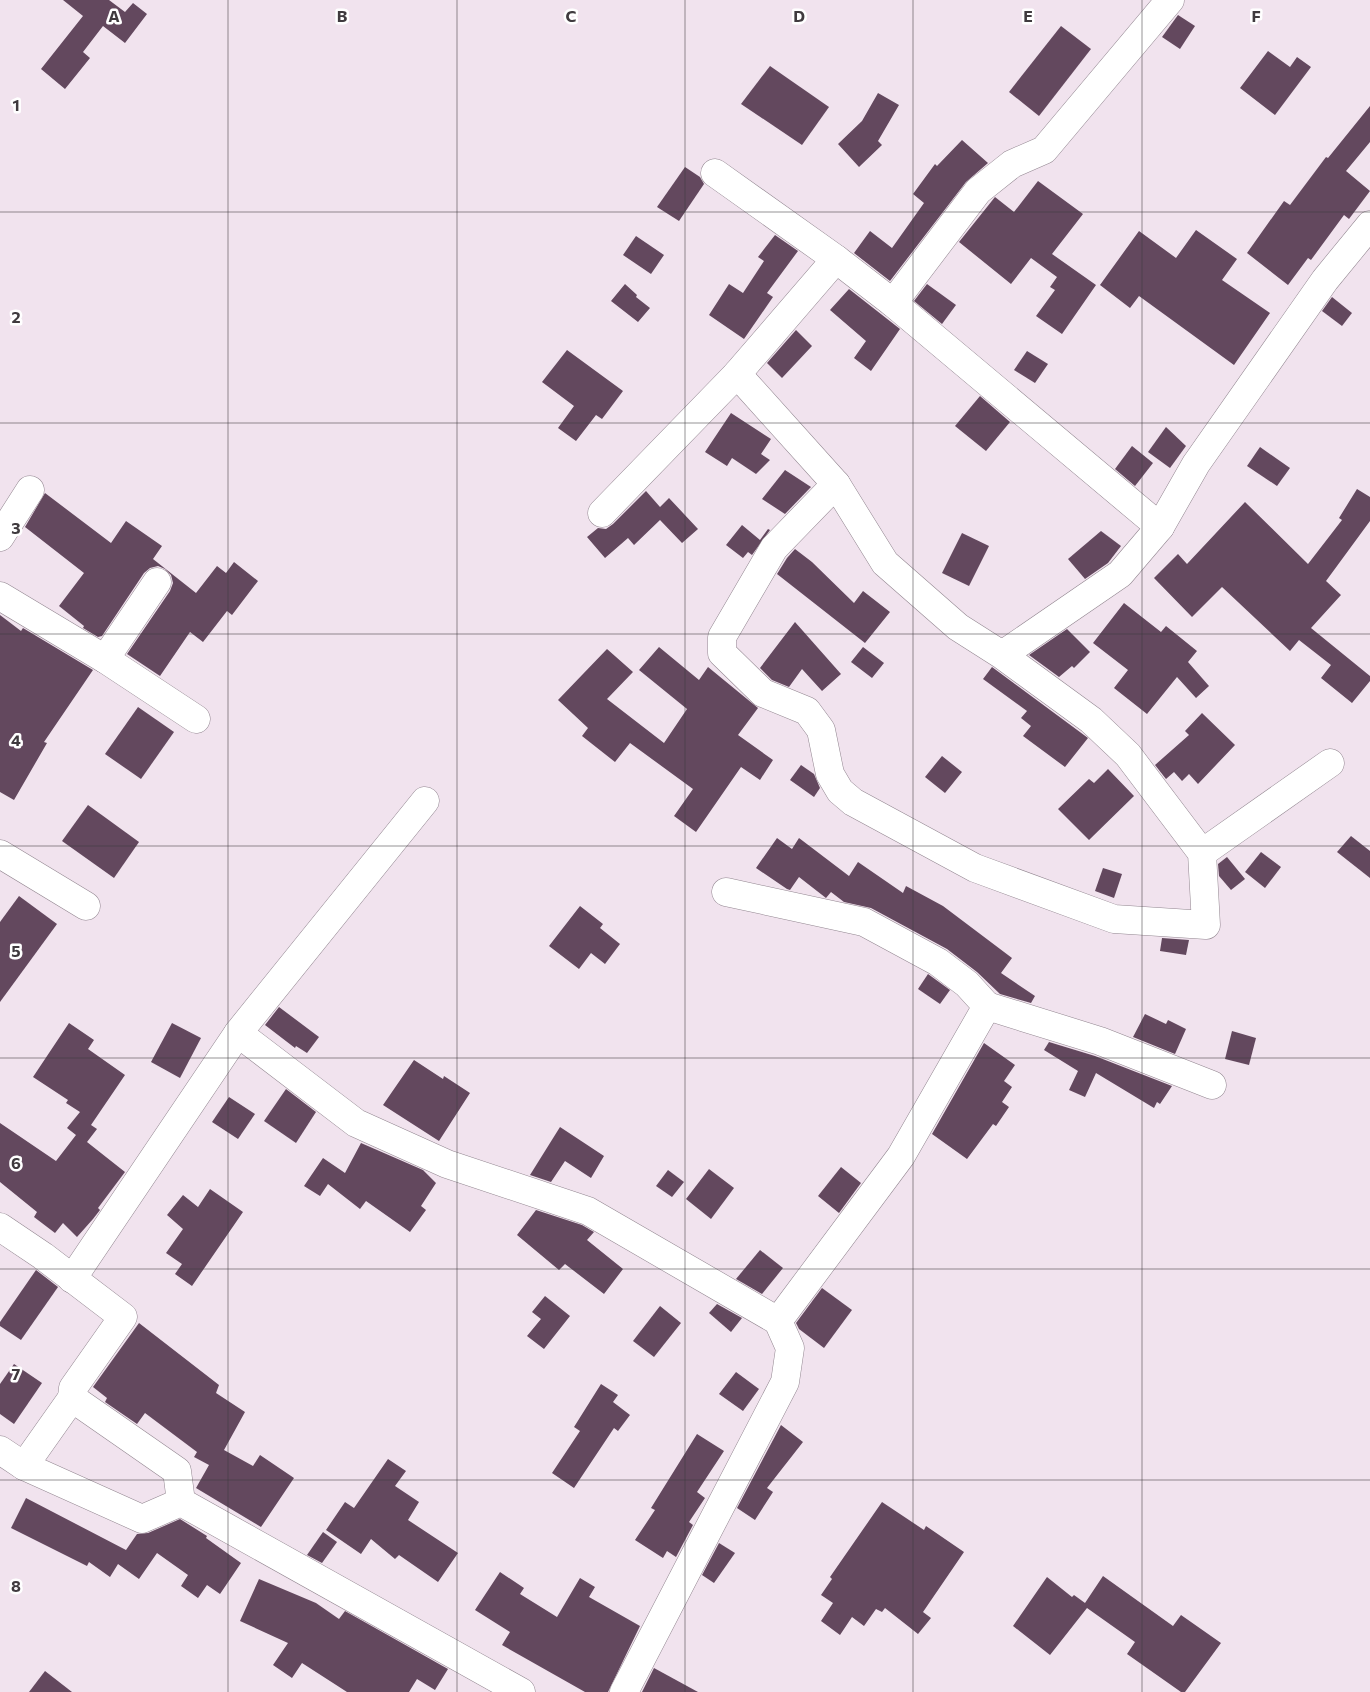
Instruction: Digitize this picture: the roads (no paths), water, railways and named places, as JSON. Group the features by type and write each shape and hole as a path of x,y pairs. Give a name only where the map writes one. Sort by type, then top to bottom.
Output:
{"street":[{"path":"893,304 978,191 1012,164 1044,150 1170,0"},
{"path":"715,173 836,259 893,304 1160,527"},
{"path":"1002,655 1120,574 1160,527 1196,464 1325,280 1370,225"},
{"path":"602,513 738,374 836,259"},
{"path":"738,374 836,484 885,563 958,627 1002,655 1091,720 1128,755 1202,853 1206,925 1114,919 975,868 853,802 840,791 830,774 821,730 807,711 763,693 722,653 722,636 774,548 836,484"},
{"path":"0,537 30,490"},
{"path":"105,659 157,582"},
{"path":"0,596 105,659 196,719"},
{"path":"1202,853 1330,763"},
{"path":"72,1279 238,1033 425,801"},
{"path":"0,854 86,906"},
{"path":"726,892 864,922 938,962 967,984 987,1006 1100,1040 1212,1085"},
{"path":"778,1321 902,1156 987,1006"},
{"path":"238,1033 356,1122 447,1164 588,1210 778,1321 790,1348 785,1382 624,1692"},
{"path":"0,1227 123,1317 73,1388 72,1398 24,1466"},
{"path":"72,1398 82,1407 178,1472 181,1502"},
{"path":"0,1450 24,1466 142,1519 181,1502"},
{"path":"181,1502 521,1692"}]}
